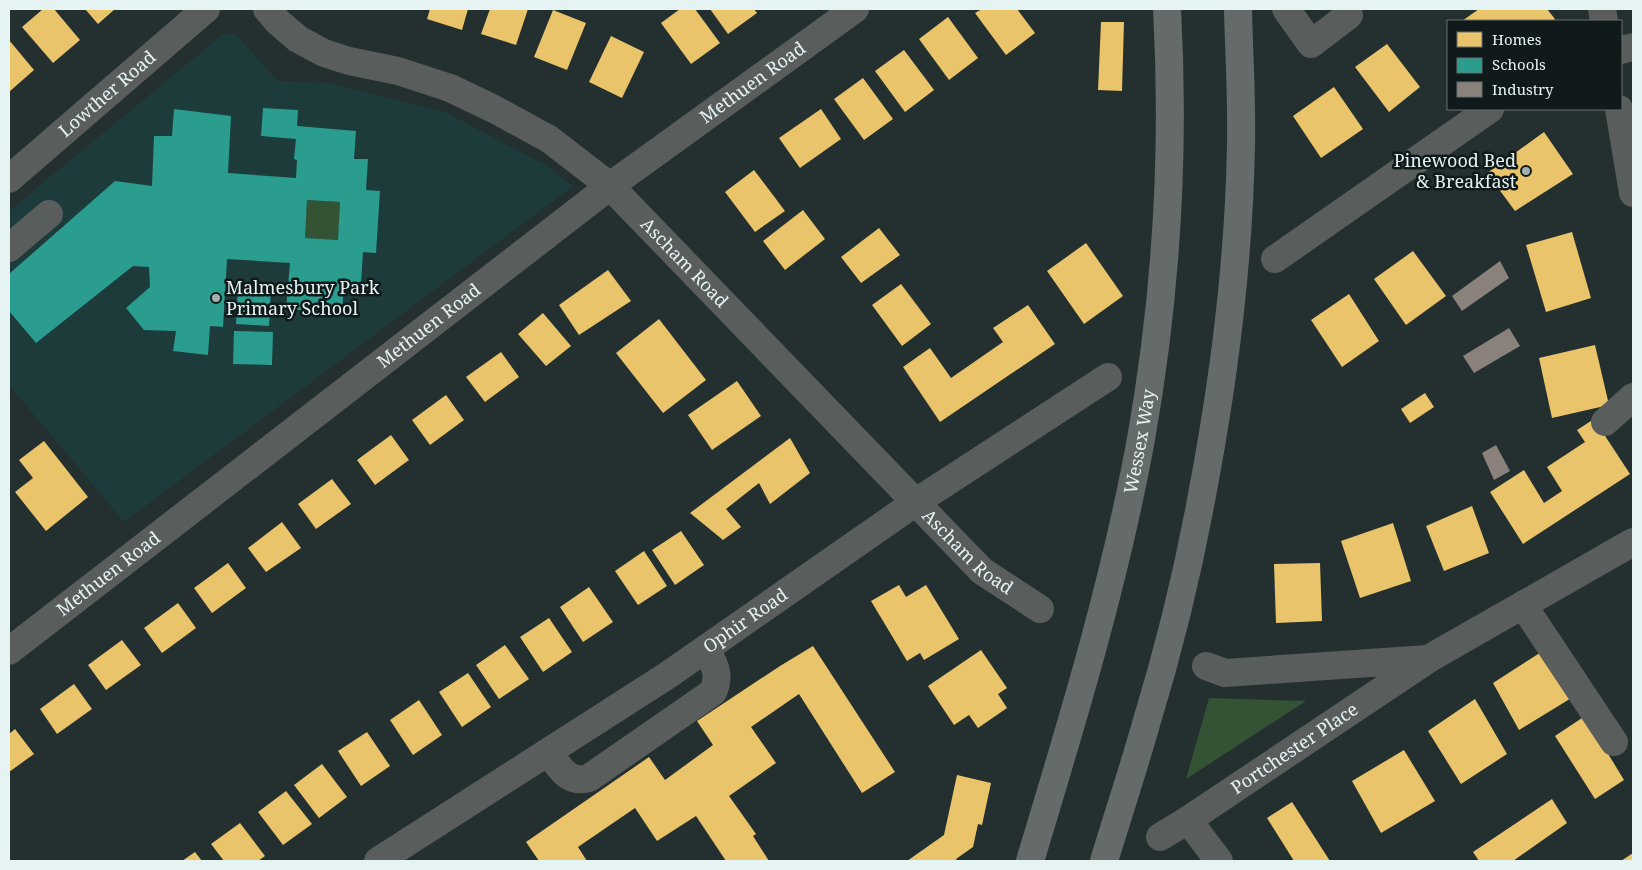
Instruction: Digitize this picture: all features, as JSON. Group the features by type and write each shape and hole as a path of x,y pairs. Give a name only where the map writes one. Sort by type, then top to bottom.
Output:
{"highway":[{"name":"Wessex Way","path":"1030,861 1066,741 1100,616 1123,527 1141,440 1154,355 1165,246 1170,157 1167,9"},
{"path":"1104,861 1147,722 1180,595 1202,496 1220,388 1239,207 1241,143 1238,9"}],"street":[{"name":"Lowther Road","path":"9,178 206,9"},
{"name":"Ascham Road","path":"267,9 277,21 298,39 324,53 349,62 398,71 450,88 494,109 549,139 610,186 982,571 1040,608"},
{"name":"Methuen Road","path":"9,650 610,186 855,9"},
{"path":"1286,9 1311,44 1349,15"},
{"path":"1275,259 1489,110"},
{"path":"1619,110 1633,193"},
{"path":"9,248 49,214"},
{"name":"Ophir Road","path":"378,861 706,649 916,502 1108,376"},
{"path":"1605,422 1633,398"},
{"name":"Portchester Place","path":"1160,837 1430,658 1633,542"},
{"path":"1523,605 1614,742"},
{"path":"548,752 572,779 589,778 713,692 716,686 717,668 706,649"},
{"name":"Portchester Place","path":"1206,666 1225,673 1430,658"},
{"path":"1188,820 1219,861"}],"shaded area":[{"name":"Malmesbury Park Primary School","path":"223,34 236,34 277,81 331,83 447,113 547,166 573,186 124,522 9,385 9,211"}],"green space":[{"path":"307,200 340,202 338,240 305,238"},
{"path":"1209,698 1306,701 1186,779"}],"building: Homes":[{"path":"43,9 54,9 80,40 53,63 22,27"},
{"path":"85,9 115,9 98,24"},
{"path":"430,9 468,9 462,30 427,19"},
{"path":"490,9 528,9 516,45 481,34"},
{"path":"680,9 695,9 720,43 691,64 661,23"},
{"path":"710,9 754,9 757,13 728,34"},
{"path":"982,9 1017,9 1035,33 1006,55 975,13"},
{"path":"1479,9 1547,9 1555,19 1554,20 1463,20"},
{"path":"553,10 586,23 567,70 534,57"},
{"path":"948,17 978,58 949,80 919,39"},
{"path":"1101,22 1124,22 1122,91 1098,90"},
{"path":"611,36 644,52 622,98 589,82"},
{"path":"9,40 34,70 9,92"},
{"path":"1387,44 1420,87 1389,112 1355,67"},
{"path":"904,50 934,90 905,112 875,71"},
{"path":"863,78 893,119 864,140 834,99"},
{"path":"1334,87 1363,129 1321,158 1293,116"},
{"path":"821,109 841,139 800,168 779,138"},
{"path":"1544,132 1573,174 1515,211 1487,173"},
{"path":"754,170 785,211 755,232 725,192"},
{"path":"803,210 825,239 785,270 763,241"},
{"path":"879,228 900,255 861,283 841,257"},
{"path":"1572,232 1591,298 1546,312 1526,245"},
{"path":"1086,243 1123,296 1084,324 1047,271"},
{"path":"1413,251 1446,296 1406,325 1374,279"},
{"path":"608,270 631,301 579,335 559,305"},
{"path":"901,284 931,324 902,346 872,305"},
{"path":"1349,294 1379,341 1342,367 1311,320"},
{"path":"1028,305 1055,344 940,422 903,367 930,348 951,378 1003,342 993,328"},
{"path":"543,313 571,346 546,366 518,334"},
{"path":"659,319 706,380 663,413 616,353"},
{"path":"1595,345 1609,405 1552,418 1539,358"},
{"path":"501,352 519,377 485,402 466,377"},
{"path":"737,381 761,416 712,450 688,415"},
{"path":"1425,393 1434,407 1410,423 1401,409"},
{"path":"446,395 464,420 430,445 412,420"},
{"path":"1594,419 1630,474 1523,544 1490,492 1524,470 1544,503 1562,491 1547,467 1585,442 1577,430"},
{"path":"391,435 409,460 375,485 357,460"},
{"path":"790,438 810,473 770,504 759,483 726,509 741,527 723,540 690,513"},
{"path":"44,441 88,497 46,531 15,492 33,478 19,460"},
{"path":"332,479 351,504 316,529 298,504"},
{"path":"1472,506 1489,553 1444,571 1426,526"},
{"path":"282,522 301,548 266,572 248,548"},
{"path":"1393,523 1411,581 1360,598 1341,541"},
{"path":"681,531 704,565 675,585 652,550"},
{"path":"644,551 667,586 638,605 615,571"},
{"path":"228,563 246,588 212,613 194,588"},
{"path":"1320,563 1322,621 1276,623 1274,564"},
{"path":"899,585 906,597 926,585 959,639 924,660 920,653 907,661 871,601"},
{"path":"589,587 613,622 583,642 560,607"},
{"path":"178,603 196,628 162,653 144,628"},
{"path":"549,618 572,652 543,672 520,637"},
{"path":"122,640 141,665 106,690 88,665"},
{"path":"505,645 529,679 499,699 476,665"},
{"path":"813,646 895,772 862,793 799,694 751,727 776,763 729,796 756,834 753,836 769,861 726,861 696,816 657,841 635,808 578,847 587,861 539,861 526,842 649,757 665,780 713,745 697,721"},
{"path":"1546,649 1573,697 1519,730 1493,683"},
{"path":"981,650 1007,688 998,694 1007,708 978,728 969,715 954,725 928,686"},
{"path":"468,673 491,707 462,727 439,692"},
{"path":"74,684 92,709 57,734 40,709"},
{"path":"1475,699 1507,754 1461,784 1428,731"},
{"path":"419,700 442,735 413,755 390,720"},
{"path":"1585,716 1624,780 1595,799 1555,736"},
{"path":"15,729 34,754 9,772 9,734"},
{"path":"367,732 390,766 361,786 338,751"},
{"path":"1404,750 1435,801 1381,833 1352,781"},
{"path":"322,764 347,797 319,818 294,785"},
{"path":"957,775 991,783 982,825 978,824 973,847 956,859 957,861 907,861 944,835"},
{"path":"286,791 312,824 283,845 258,812"},
{"path":"1552,799 1567,823 1513,861 1479,861 1473,852"},
{"path":"1292,802 1330,861 1294,861 1267,818"},
{"path":"240,823 265,856 258,861 224,861 211,844"},
{"path":"195,852 202,861 182,861"},
{"path":"1633,853 1633,861 1621,861"}],"building: Schools":[{"path":"263,108 298,110 297,126 356,131 354,159 368,159 366,190 380,191 376,253 363,252 361,283 344,282 342,313 286,309 290,263 227,259 223,327 210,326 208,355 173,351 176,331 144,330 126,308 150,287 149,267 133,266 36,343 9,311 9,274 115,181 152,186 154,136 172,136 174,109 231,116 228,173 296,178 297,160 294,159 296,139 261,136","holes":["307,200 340,202 338,240 305,238"]},
{"path":"238,285 271,286 269,326 236,324"},
{"path":"234,331 273,332 272,365 233,364"}],"building: Industry":[{"path":"1500,261 1509,278 1462,311 1452,296"},
{"path":"1509,328 1520,346 1474,373 1463,356"},
{"path":"1496,445 1510,471 1494,480 1482,453"}],"place":[{"name":"Pinewood Bed & Breakfast","path":"1526,171"},
{"name":"Malmesbury Park Primary School","path":"216,298"}]}
